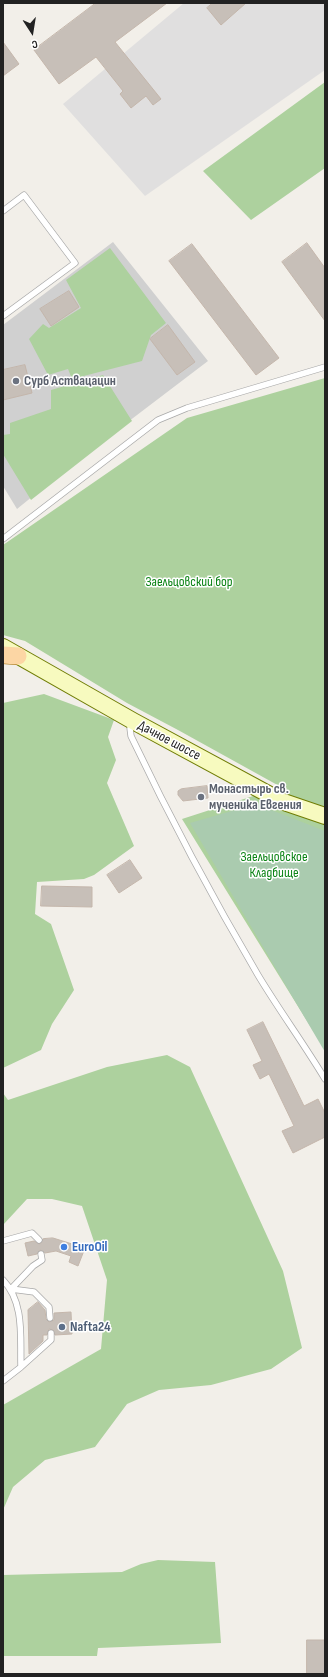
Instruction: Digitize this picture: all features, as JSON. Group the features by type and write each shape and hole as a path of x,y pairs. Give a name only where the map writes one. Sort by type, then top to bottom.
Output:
{"street":[{"name":"Дачное шоссе","path":"3,647 11,655 56,676 133,721 281,801 325,816"}],"lane":[{"path":"3,211 24,195 75,263 3,316"},
{"path":"3,539 128,441 158,420 188,408 325,367"},
{"path":"133,721 130,728 131,736 174,824 257,973 277,1006 307,1049 325,1080"},
{"path":"3,1242 32,1233 39,1240"},
{"path":"11,1289 33,1266 42,1260 41,1254"},
{"path":"3,1280 11,1289 19,1311 21,1367"},
{"path":"11,1289 34,1292 50,1307 50,1318"},
{"path":"3,1381 51,1340 51,1333"}],"shaded area":[{"path":"184,3 325,3 325,70 145,196 63,104"},
{"path":"113,242 208,361 70,466 17,509 3,486 3,325"}],"green space":[{"path":"325,82 325,168 251,220 203,171"},
{"path":"110,248 166,323 151,335 142,361 72,379 68,369 48,375 29,339 43,324 49,328 81,308 66,280"},
{"path":"103,375 132,421 31,500 3,454 3,435 10,434 10,423 51,409 51,390"},
{"name":"Заельцовский бор","path":"325,378 325,1050 182,819 281,787 127,703 25,641 3,635 3,545 187,418"},
{"path":"44,694 114,720 108,737 116,760 107,783 134,846 94,875 84,879 37,882 35,914 51,924 74,990 52,1024 41,1050 3,1068 3,703"},
{"name":"Заельцовское Кладбище","path":"256,804 325,831 325,1052 190,823"},
{"path":"167,1055 190,1067 283,1271 302,1348 271,1369 211,1385 159,1390 127,1404 95,1447 45,1460 13,1487 3,1510 3,1405 101,1349 107,1280 82,1206 52,1199 27,1199 3,1225 3,1093 8,1100 107,1067"},
{"path":"158,1560 215,1562 221,1643 98,1648 97,1656 3,1656 3,1575 122,1572 141,1564"}],"building":[{"path":"96,3 167,3 115,42 161,99 153,105 146,96 131,108 120,94 123,91 96,57 59,84 34,50"},
{"path":"213,3 246,3 221,25 207,8"},
{"path":"3,42 19,64 3,76"},
{"path":"307,243 325,268 325,321 282,262"},
{"path":"192,244 279,358 256,375 169,261"},
{"path":"69,291 79,307 51,326 40,309"},
{"path":"168,325 195,362 177,375 150,339"},
{"name":"Сурб Аствацацин","path":"25,365 32,393 3,400 3,370"},
{"path":"207,786 208,798 183,801 178,795 178,791 181,789"},
{"path":"130,860 142,878 119,893 107,875"},
{"path":"42,886 92,887 92,907 41,906"},
{"path":"263,1022 304,1106 318,1099 325,1113 325,1137 293,1153 282,1131 294,1126 269,1074 260,1079 253,1065 262,1061 247,1030"},
{"path":"53,1238 85,1248 78,1266 69,1262 71,1256 56,1251 45,1253 40,1250 37,1254 28,1256 25,1243 34,1241 40,1244 43,1239"},
{"path":"38,1302 45,1310 46,1319 49,1322 54,1320 54,1313 71,1312 72,1334 55,1335 53,1330 49,1329 47,1335 43,1335 43,1341 29,1354 28,1310"},
{"path":"307,1640 325,1640 325,1674 307,1674"}],"place":[{"name":"Сурб Аствацацин","path":"16,381"},
{"name":"Монастырь св. мученика Евгения","path":"201,797"},
{"name":"EuroOil","path":"64,1247"},
{"name":"Nafta24","path":"62,1327"}]}
